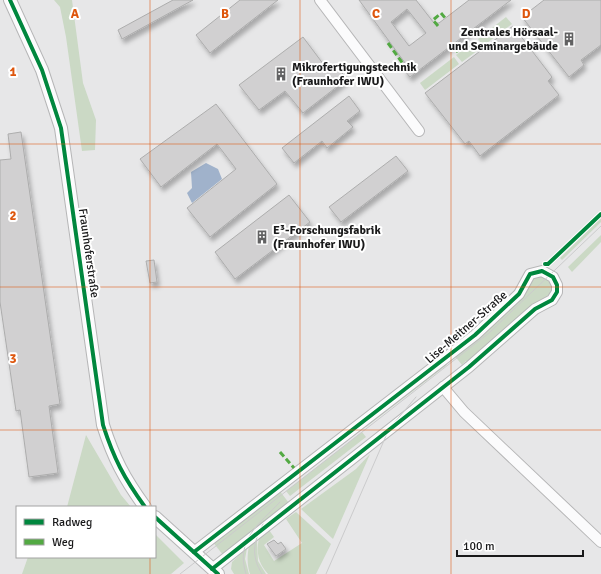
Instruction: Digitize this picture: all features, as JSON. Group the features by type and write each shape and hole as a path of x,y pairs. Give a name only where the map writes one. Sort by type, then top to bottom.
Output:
{"main road":[{"name":"Fraunhoferstraße","path":"10,0 42,70 61,128 103,425 112,453 126,482 144,506"},
{"path":"156,518 215,571"}],"street":[{"path":"320,0 419,131"},
{"name":"Lise-Meitner-Straße","path":"194,552 474,335 519,294 530,274 542,271 553,278 557,285 557,292 552,300 526,316 488,351 215,571"},
{"path":"443,387 464,412 601,542"}],"green space":[{"path":"54,0 72,0 83,83 96,120 95,150 82,151 66,37 60,7"},
{"path":"506,17 512,24 483,46 478,39"},
{"path":"475,41 481,48 462,62 456,55"},
{"path":"454,57 459,64 425,90 420,83"},
{"path":"601,218 601,222 562,260 560,258"},
{"path":"601,235 601,242 572,272 568,267"},
{"path":"542,275 551,283 551,294 469,363 466,361 462,365 454,355 532,280"},
{"path":"445,362 447,365 366,427 363,424"},
{"path":"362,432 366,437 290,496 286,491"},
{"path":"86,435 121,495 130,506 67,506"},
{"path":"370,454 333,539 301,509 356,469"},
{"path":"279,490 289,503 223,555 212,541"},
{"path":"296,512 331,544 316,574 268,574 262,566 259,557 259,538 269,530 274,537 264,545 274,561 302,543 286,519"},
{"path":"156,535 184,563 171,574 22,574 28,558 156,558"},
{"path":"257,541 258,561 266,574 250,574 249,571 249,546"},
{"path":"247,548 245,559 249,574 234,574 231,569 232,562"}],"water":[{"path":"206,163 218,169 222,179 192,203 187,193 192,188 191,172"}],"building":[{"path":"173,0 193,0 122,39 118,30"},
{"path":"240,0 278,0 210,53 196,35"},
{"path":"359,0 416,0 434,23 439,23 469,0 511,0 410,77 404,70 408,67","holes":["407,9 426,33 409,46 391,22"]},
{"name":"Zentrales Hörsaal- und Seminargebäude","path":"544,0 601,0 601,45 581,60 584,65 569,77 522,17"},
{"path":"513,26 552,77 548,81 559,95 480,156 469,141 465,144 425,93"},
{"name":"Mikrofertigungstechnik (Fraunhofer IWU)","path":"303,37 327,69 334,63 347,79 303,113 285,91 259,110 239,85"},
{"path":"349,96 360,111 347,121 353,127 327,148 322,141 294,163 282,148"},
{"path":"216,104 277,184 210,237 187,208 236,169 217,144 161,187 140,159"},
{"path":"21,132 60,404 49,406 58,473 29,477 20,410 16,411 0,302 0,160 11,159 8,134"},
{"path":"396,156 408,171 341,222 329,207"},
{"name":"E³-Forschungsfabrik (Fraunhofer IWU)","path":"289,195 310,222 235,279 215,252"},
{"path":"154,260 157,282 150,283 146,261"},
{"path":"274,540 278,544 281,542 286,549 276,556 267,544"}],"tram line":[{"path":"180,574 489,333 601,226"},
{"path":"326,574 389,429 416,397"},
{"path":"246,574 243,562 246,542 257,525 280,502"},
{"path":"262,574 256,561 255,543 263,524"}],"marked path":[{"path":"441,13 446,19"},
{"path":"438,26 433,20 439,15"},
{"path":"388,43 406,68"},
{"path":"451,44 458,52"},
{"path":"280,452 294,468"}],"cycle path":[{"path":"10,0 42,70 61,128 103,425 120,468 144,506"},
{"path":"545,264 548,264 601,214"},
{"path":"194,552 475,335 519,294 530,274 542,271 553,277 557,285 557,292 552,300 535,309 469,367 212,569"},
{"path":"156,518 218,574"}],"place":[{"name":"Zentrales Hörsaal- und Seminargebäude","path":"569,39"},
{"name":"Mikrofertigungstechnik (Fraunhofer IWU)","path":"281,74"},
{"name":"E³-Forschungsfabrik (Fraunhofer IWU)","path":"262,237"}]}
